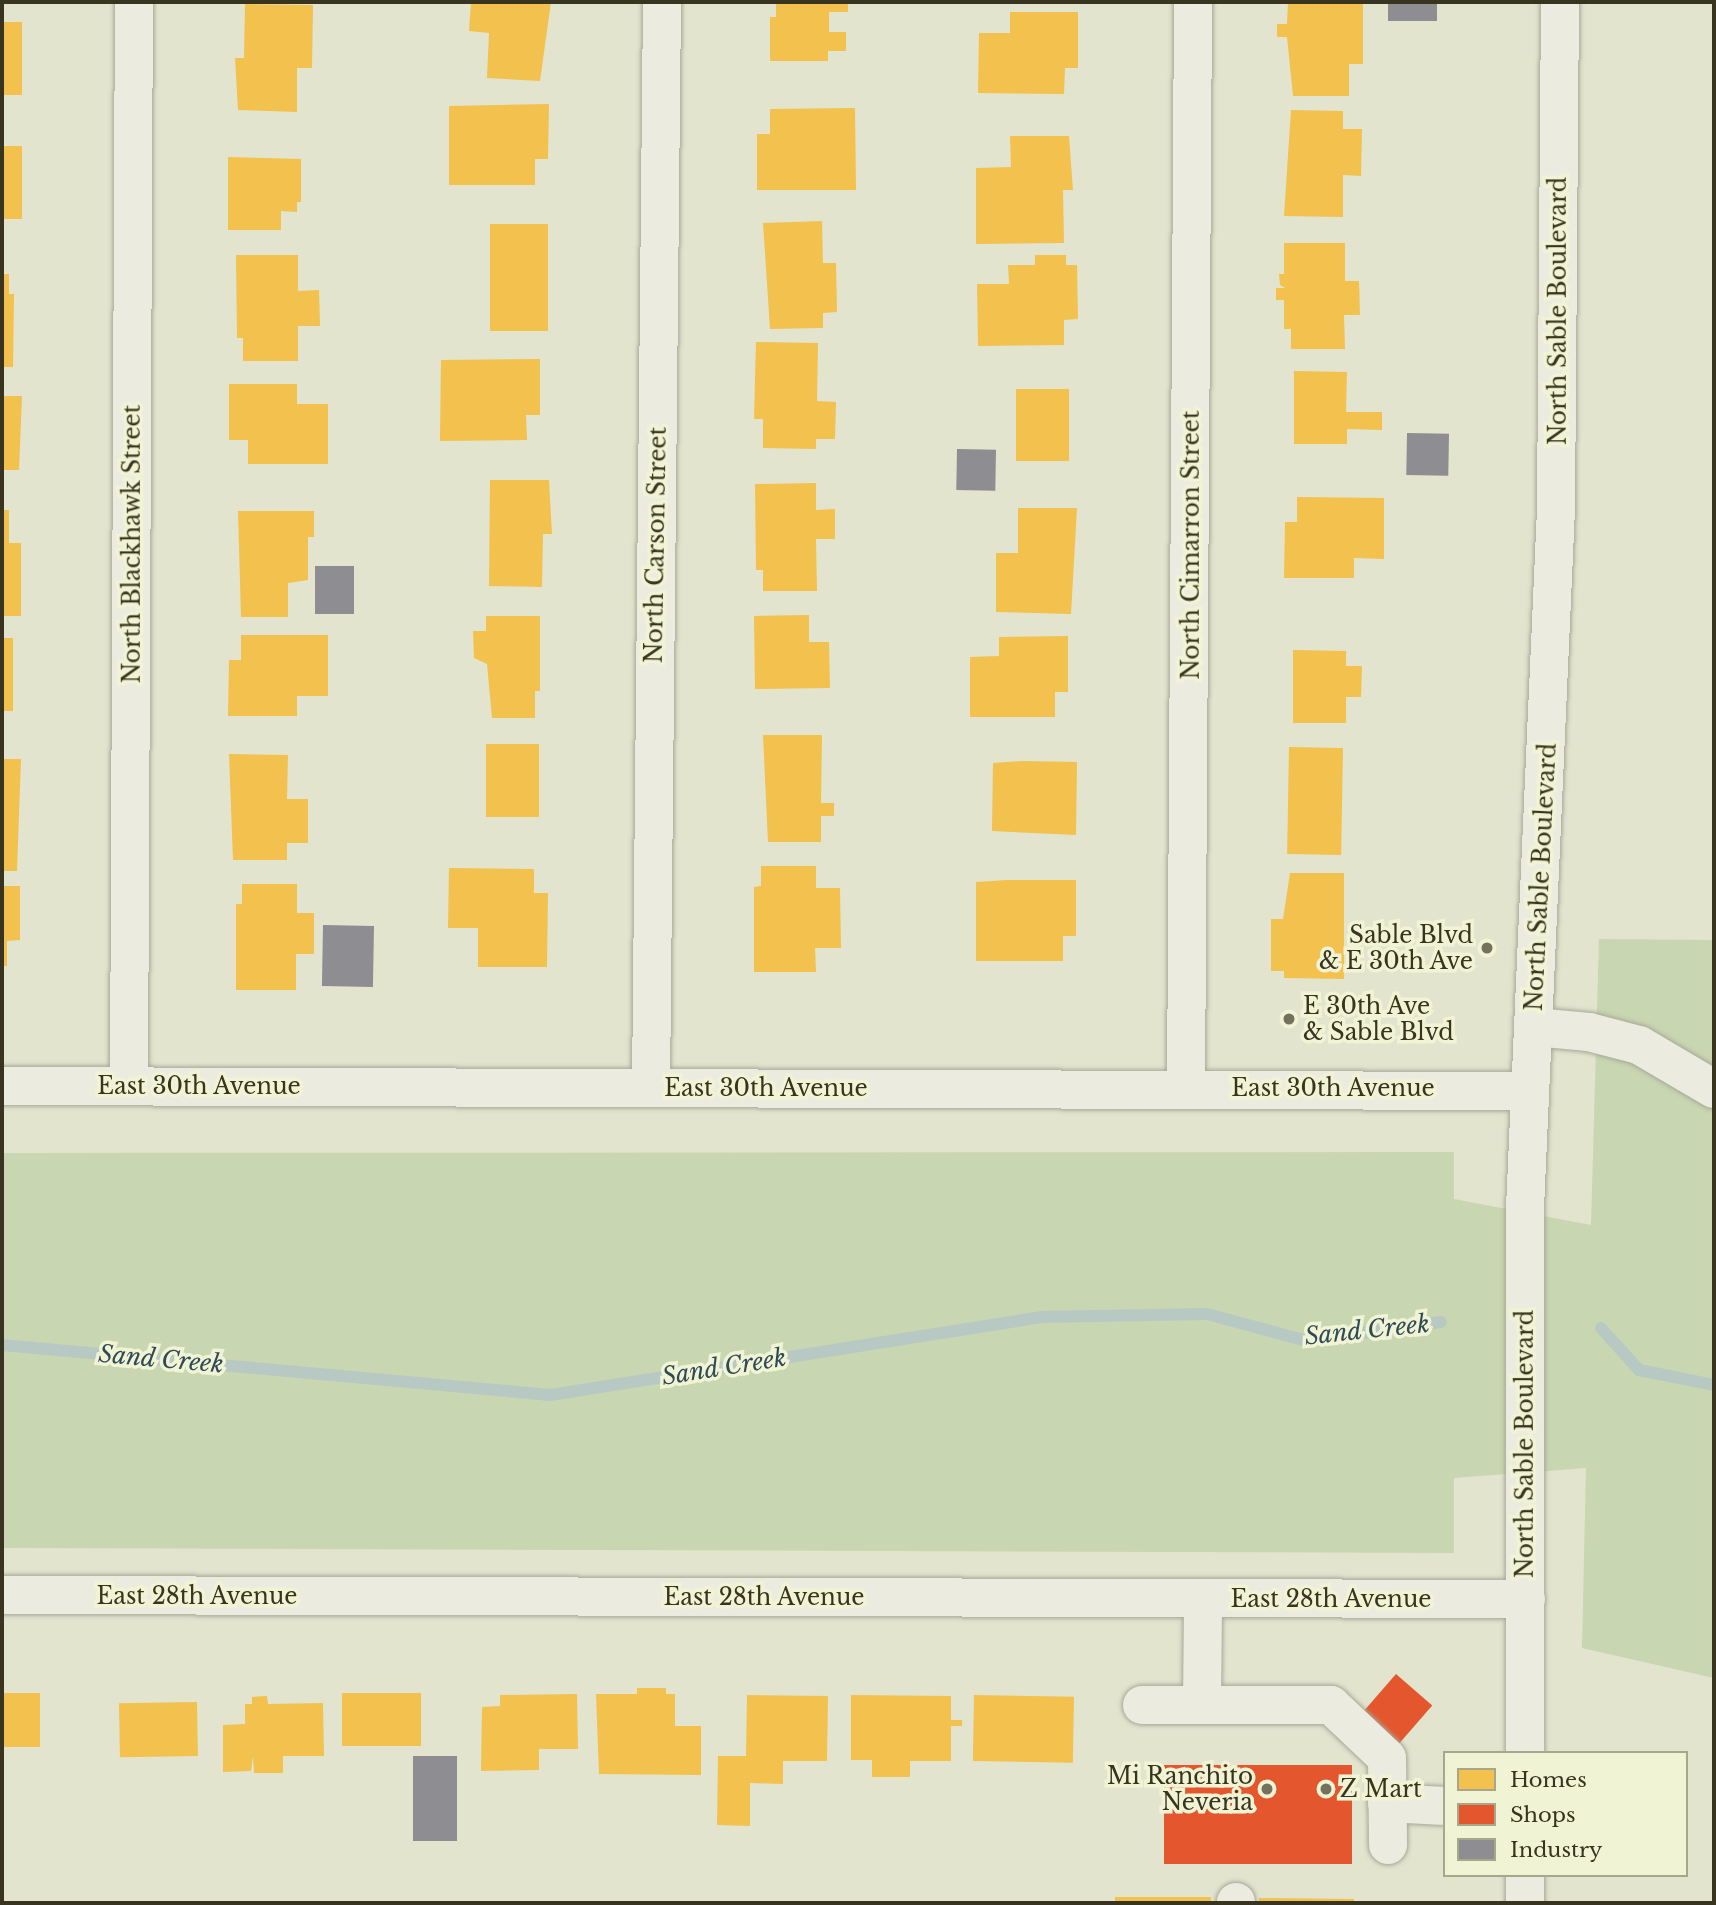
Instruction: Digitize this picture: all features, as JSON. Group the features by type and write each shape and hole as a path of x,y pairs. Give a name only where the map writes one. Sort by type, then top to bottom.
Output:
{"street":[{"name":"North Blackhawk Street","path":"129,1086 134,2"},
{"name":"North Carson Street","path":"651,1088 662,2"},
{"name":"North Cimarron Street","path":"1186,1088 1193,2"},
{"name":"North Sable Boulevard","path":"1525,1751 1525,1208 1556,508 1560,2"},
{"path":"1534,1027 1590,1032 1639,1045 1714,1089"},
{"name":"East 30th Avenue","path":"2,1086 1530,1091"},
{"name":"East 28th Avenue","path":"2,1595 1526,1600"},
{"path":"1202,1702 1203,1599"},
{"path":"1142,1704 1331,1704 1387,1759 1388,1845"},
{"path":"1387,1803 1443,1805"},
{"path":"1525,1877 1525,1903"}],"green space":[{"path":"1599,939 1714,940 1714,1678 1582,1648 1586,1468 1454,1478 1454,1553 2,1548 2,1153 1454,1152 1454,1199 1591,1225"}],"building: Homes":[{"path":"471,2 551,2 540,81 487,78 489,33 469,31"},
{"path":"776,2 848,2 848,12 829,12 829,32 846,32 846,51 828,51 828,61 770,61 770,17 776,17"},
{"path":"1288,2 1363,2 1363,64 1349,64 1349,96 1293,96 1287,37 1277,37 1277,24 1287,24"},
{"path":"245,4 313,5 312,68 297,68 297,112 238,110 235,58 244,58"},
{"path":"1010,12 1078,12 1078,68 1065,68 1064,94 978,93 979,33 1010,33"},
{"path":"2,22 22,22 22,95 2,95"},
{"path":"549,104 548,159 535,159 535,185 449,185 449,106"},
{"path":"855,108 856,190 757,190 757,134 770,134 770,109"},
{"path":"1291,110 1343,111 1343,129 1362,129 1361,176 1343,175 1343,217 1284,216"},
{"path":"1010,136 1069,136 1073,190 1063,190 1064,243 976,244 976,168 1011,167"},
{"path":"2,146 22,146 22,219 2,219"},
{"path":"228,157 301,159 301,202 297,202 297,212 281,211 281,230 228,230"},
{"path":"822,221 823,263 836,263 837,312 823,313 823,328 770,329 763,223"},
{"path":"490,224 548,224 548,331 490,331"},
{"path":"1284,243 1345,243 1345,281 1359,281 1360,315 1344,315 1345,349 1291,349 1291,329 1284,329 1284,300 1276,300 1276,288 1285,288 1280,285 1279,274 1284,274"},
{"path":"236,255 298,255 298,291 319,290 320,326 298,326 298,361 243,361 243,338 237,338"},
{"path":"1035,255 1066,255 1066,265 1077,265 1078,319 1064,320 1064,345 978,346 977,284 1009,284 1008,265 1035,265"},
{"path":"2,274 9,274 9,294 14,294 13,367 2,367"},
{"path":"756,342 818,343 817,401 836,402 835,439 816,439 816,449 763,448 763,419 754,419"},
{"path":"540,359 540,415 526,415 527,440 440,441 441,360"},
{"path":"1294,371 1347,372 1346,412 1382,412 1382,430 1347,429 1347,444 1294,444"},
{"path":"229,384 297,384 297,404 328,404 328,464 248,464 248,440 229,440"},
{"path":"1016,389 1069,389 1069,461 1016,461"},
{"path":"2,396 22,396 19,470 2,470"},
{"path":"490,480 549,480 552,534 543,534 542,587 489,586"},
{"path":"816,483 816,510 835,509 835,539 816,539 817,591 763,591 763,570 756,570 755,484"},
{"path":"1297,497 1384,498 1384,559 1354,558 1354,578 1284,578 1285,522 1297,522"},
{"path":"1018,508 1077,508 1071,614 996,612 996,553 1018,553"},
{"path":"2,510 9,510 9,543 21,543 21,616 2,616"},
{"path":"238,511 314,511 314,537 308,537 308,580 288,583 288,617 241,617"},
{"path":"809,615 809,642 829,642 830,688 755,689 754,616"},
{"path":"486,616 540,616 540,691 535,691 535,718 492,718 487,664 474,658 473,631 486,631"},
{"path":"241,635 328,635 328,696 297,696 297,716 228,716 229,660 241,660"},
{"path":"1068,636 1068,692 1055,692 1055,717 970,717 970,657 999,656 999,637"},
{"path":"2,638 13,638 13,711 2,711"},
{"path":"1293,650 1346,651 1346,666 1362,666 1361,697 1346,697 1346,723 1293,723"},
{"path":"763,735 822,735 821,803 834,803 834,816 821,816 821,842 768,842"},
{"path":"486,744 539,744 539,817 486,817"},
{"path":"1289,747 1343,748 1341,855 1287,854"},
{"path":"229,754 288,755 287,799 308,799 308,843 287,843 287,860 233,860"},
{"path":"2,759 21,759 17,871 2,871"},
{"path":"1077,762 1076,835 992,831 993,763"},
{"path":"761,866 816,866 816,888 840,888 841,948 815,948 816,972 754,972 754,887 761,886"},
{"path":"449,868 534,869 534,893 548,893 547,967 478,967 478,928 448,928"},
{"path":"1290,873 1344,873 1344,979 1284,978 1284,971 1271,971 1271,919 1283,919"},
{"path":"1076,880 1076,936 1063,936 1063,961 976,961 976,882"},
{"path":"242,884 297,884 297,913 314,913 314,954 296,954 296,990 236,990 236,904 242,904"},
{"path":"2,886 20,886 20,940 7,941 7,966 2,966"},
{"path":"637,1688 666,1688 666,1694 675,1694 675,1726 701,1726 701,1775 599,1774 596,1694 637,1694"},
{"path":"2,1693 40,1693 40,1747 2,1747"},
{"path":"342,1693 421,1693 421,1746 342,1746"},
{"path":"577,1694 578,1749 539,1749 539,1770 481,1771 482,1707 500,1706 500,1695"},
{"path":"747,1695 828,1696 827,1761 783,1761 783,1784 750,1783 750,1826 717,1825 718,1756 746,1756"},
{"path":"851,1695 951,1696 951,1720 962,1720 962,1726 951,1726 951,1761 910,1761 910,1777 872,1777 872,1760 851,1760"},
{"path":"974,1695 1074,1697 1073,1763 973,1761"},
{"path":"267,1696 268,1704 323,1703 324,1756 283,1756 283,1773 254,1773 253,1756 251,1771 223,1772 223,1725 245,1724 245,1704 252,1704 252,1697"},
{"path":"197,1702 198,1756 120,1757 119,1703"},
{"path":"1115,1897 1211,1897 1211,1903 1115,1903"},
{"path":"1259,1898 1354,1899 1354,1903 1259,1903"}],"building: Shops":[{"path":"1396,1674 1432,1705 1399,1743 1363,1712"},
{"path":"1164,1765 1352,1765 1352,1864 1164,1864"}],"building: Industry":[{"path":"1388,2 1437,2 1437,21 1388,21"},
{"path":"1407,433 1449,434 1448,476 1406,475"},
{"path":"957,449 996,450 995,491 956,490"},
{"path":"315,566 354,566 354,614 315,614"},
{"path":"323,925 374,926 373,987 322,986"},
{"path":"413,1756 457,1756 457,1841 413,1841"}],"waterway":[{"name":"Sand Creek","path":"2,1345 550,1395 1040,1317 1207,1314 1307,1341 1441,1322"},
{"name":"Sand Creek","path":"1601,1328 1639,1370 1714,1385"}],"place":[{"name":"Sable Blvd & E 30th Ave","path":"1487,948"},
{"name":"E 30th Ave & Sable Blvd","path":"1289,1019"},
{"name":"Mi Ranchito Neveria","path":"1267,1789"},
{"name":"Z Mart","path":"1326,1789"}]}
